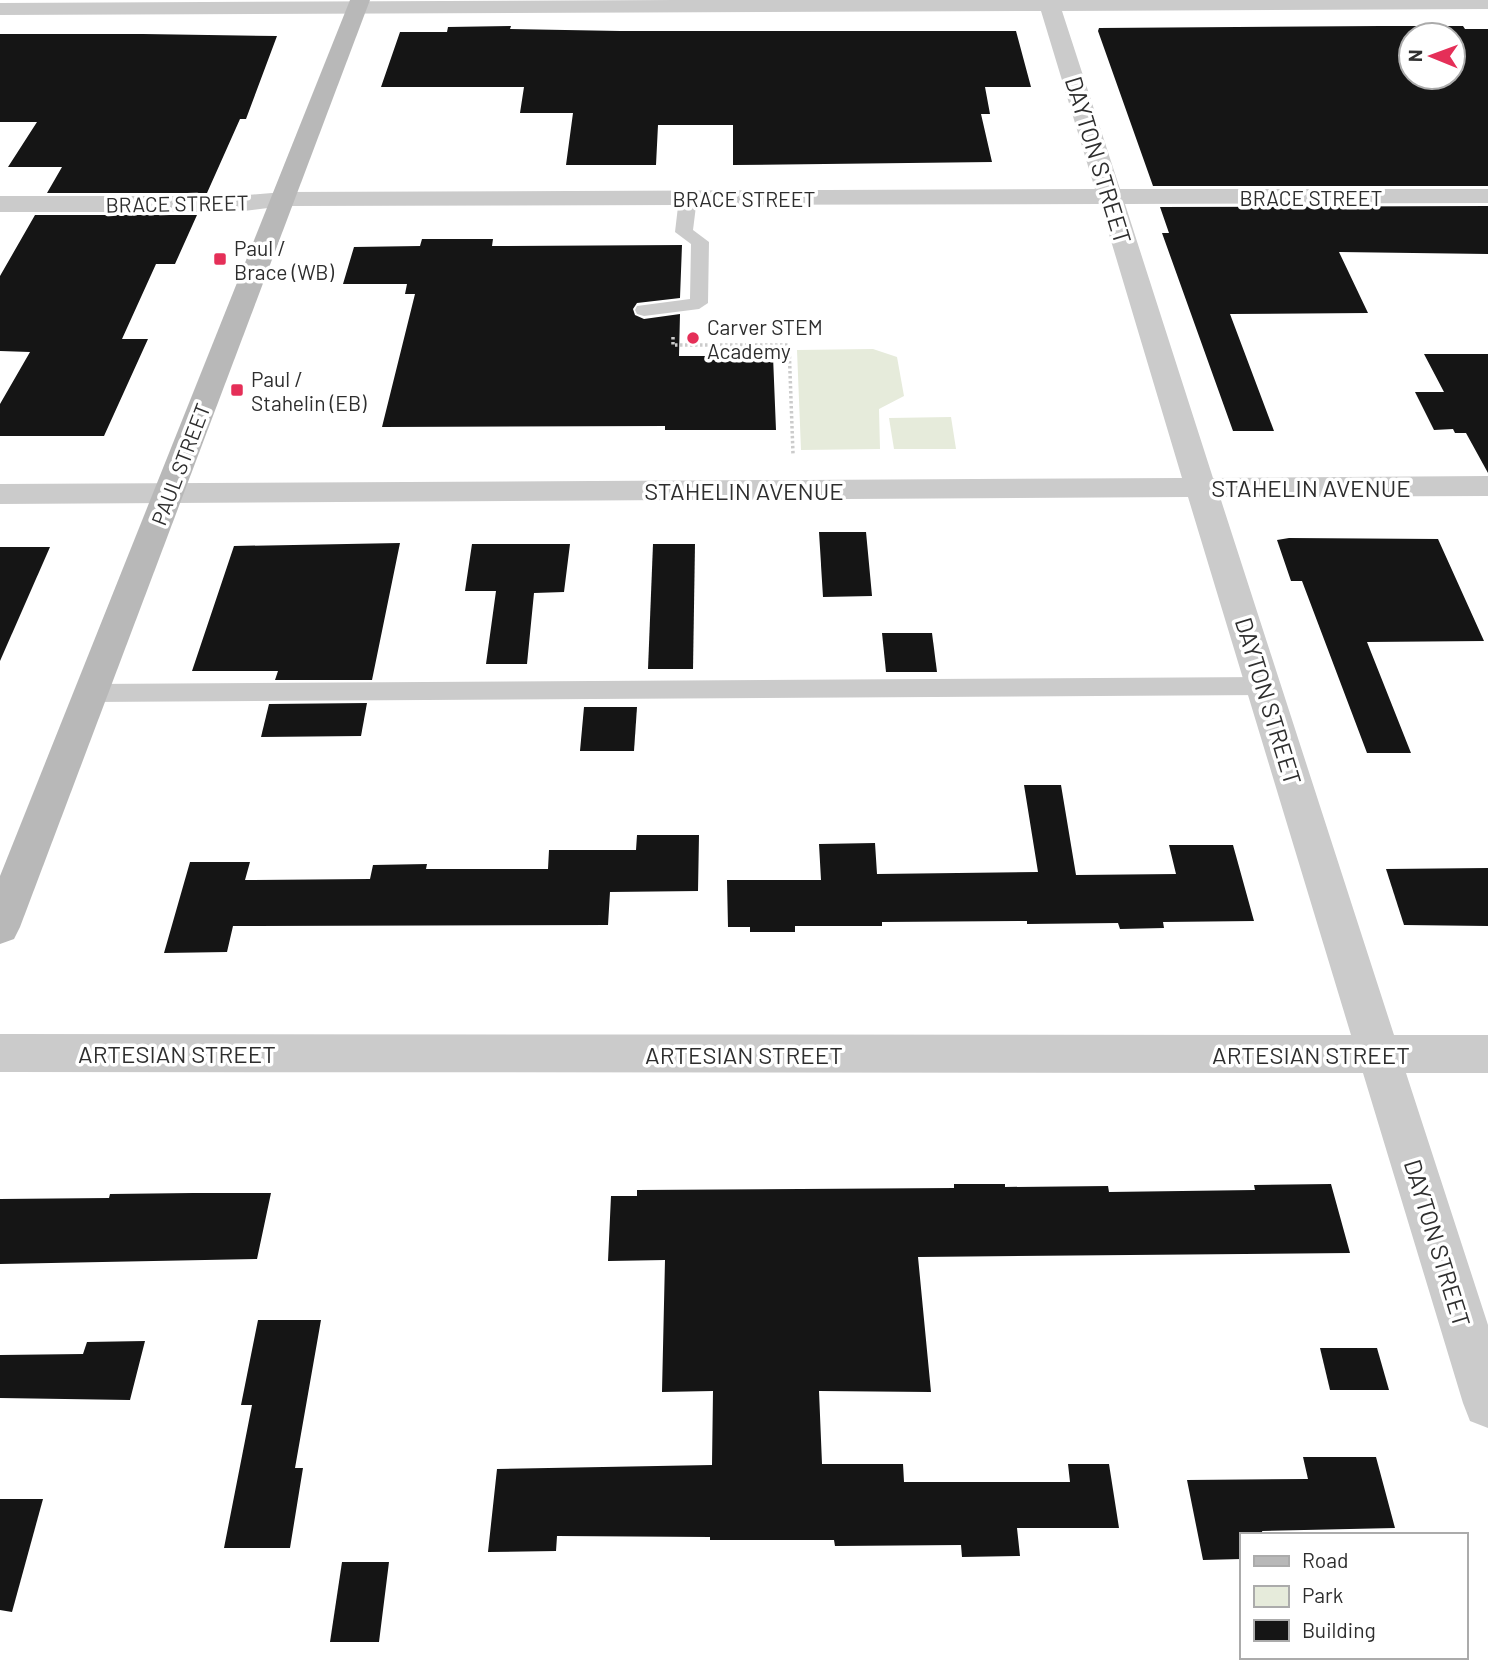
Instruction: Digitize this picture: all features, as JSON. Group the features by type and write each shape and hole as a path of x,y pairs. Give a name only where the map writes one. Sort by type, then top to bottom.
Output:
{"street":[{"name":"DAYTON STREET","path":"1049,3 1488,1403"},
{"path":"0,9 358,4 1488,4"},
{"name":"PAUL STREET","path":"0,927 285,199 358,4"},
{"name":"BRACE STREET","path":"0,204 236,204 285,199 1488,196"},
{"name":"STAHELIN AVENUE","path":"0,494 1488,486"},
{"name":"ARTESIAN STREET","path":"0,1053 1488,1054"}],"lane":[{"path":"643,310 699,303 701,242 684,232 688,198"},
{"path":"91,693 1264,686"}],"path":[{"path":"675,306 673,345 789,345 795,490"}],"green space":[{"path":"873,349 897,357 904,396 879,409 880,449 801,450 797,350"},
{"path":"951,417 956,449 894,449 889,418"}],"building":[{"path":"511,26 510,29 620,31 1016,31 1031,87 985,87 990,114 981,114 992,162 733,165 733,125 658,125 656,165 566,165 573,113 520,113 524,87 381,87 400,32 447,32 448,27"},
{"path":"1397,26 1397,91 1467,91 1467,29 1488,29 1488,186 1153,186 1099,28"},
{"path":"0,34 277,36 246,119 240,119 207,193 47,193 62,167 8,167 37,122 0,122"},
{"path":"1488,206 1488,254 1339,252 1368,313 1230,314 1274,431 1233,431 1162,233 1169,233 1160,207"},
{"path":"35,215 197,215 175,264 156,264 122,339 148,339 104,436 0,436 0,404 30,352 0,351 0,276"},
{"path":"422,239 493,239 492,246 682,245 680,298 637,303 633,309 635,315 644,319 680,314 679,356 773,356 776,430 665,430 665,426 382,427 415,294 405,294 407,284 343,284 354,247 420,246"},
{"path":"1424,354 1488,354 1488,473 1466,433 1455,433 1453,429 1434,430 1415,392 1444,392"},
{"path":"819,532 866,532 872,596 823,597"},
{"path":"1438,539 1484,641 1367,642 1411,753 1367,753 1302,581 1291,581 1277,540"},
{"path":"400,543 372,680 275,680 278,671 192,671 234,546"},
{"path":"472,544 570,544 564,592 534,593 527,664 486,664 496,591 465,591"},
{"path":"653,544 695,544 693,669 648,669"},
{"path":"0,547 50,547 0,661"},
{"path":"882,633 932,633 937,672 886,672"},
{"path":"367,703 361,736 261,737 269,704"},
{"path":"584,707 637,707 634,751 580,751"},
{"path":"1024,785 1061,785 1076,875 1176,874 1169,845 1233,845 1254,921 1163,922 1164,928 1120,929 1118,923 1027,924 1027,921 882,922 882,926 795,926 795,932 750,932 750,927 728,927 727,880 821,880 819,844 875,843 877,874 1038,872"},
{"path":"637,835 699,835 698,891 610,892 608,925 233,926 227,952 164,953 190,862 250,862 245,880 370,879 373,865 427,864 426,869 548,869 549,850 636,850"},
{"path":"1488,868 1488,926 1404,925 1386,869"},
{"path":"954,1184 1005,1184 1005,1187 1108,1186 1109,1192 1255,1190 1254,1185 1331,1184 1350,1253 918,1257 931,1392 819,1391 822,1464 903,1464 904,1482 1070,1482 1068,1464 1109,1464 1119,1528 1017,1528 1020,1556 962,1557 961,1545 835,1546 834,1540 710,1540 710,1537 557,1536 556,1551 488,1552 497,1469 712,1465 713,1391 662,1392 665,1260 608,1261 611,1196 637,1196 637,1190 954,1188"},
{"path":"271,1193 257,1259 0,1264 0,1199 109,1198 110,1194"},
{"path":"258,1320 321,1320 295,1468 303,1468 290,1548 224,1548 252,1405 241,1405"},
{"path":"145,1341 130,1400 0,1398 0,1355 83,1354 87,1342"},
{"path":"1320,1348 1377,1348 1389,1390 1330,1390"},
{"path":"1303,1457 1376,1457 1395,1528 1240,1533 1240,1559 1203,1560 1187,1480 1308,1479"},
{"path":"0,1499 43,1499 12,1612 0,1610"},
{"path":"342,1562 389,1562 379,1642 330,1642"}],"place":[{"name":"Paul / Brace (WB)","path":"220,259"},
{"name":"Carver STEM Academy","path":"693,338"},
{"name":"Paul / Stahelin (EB)","path":"237,390"}]}
